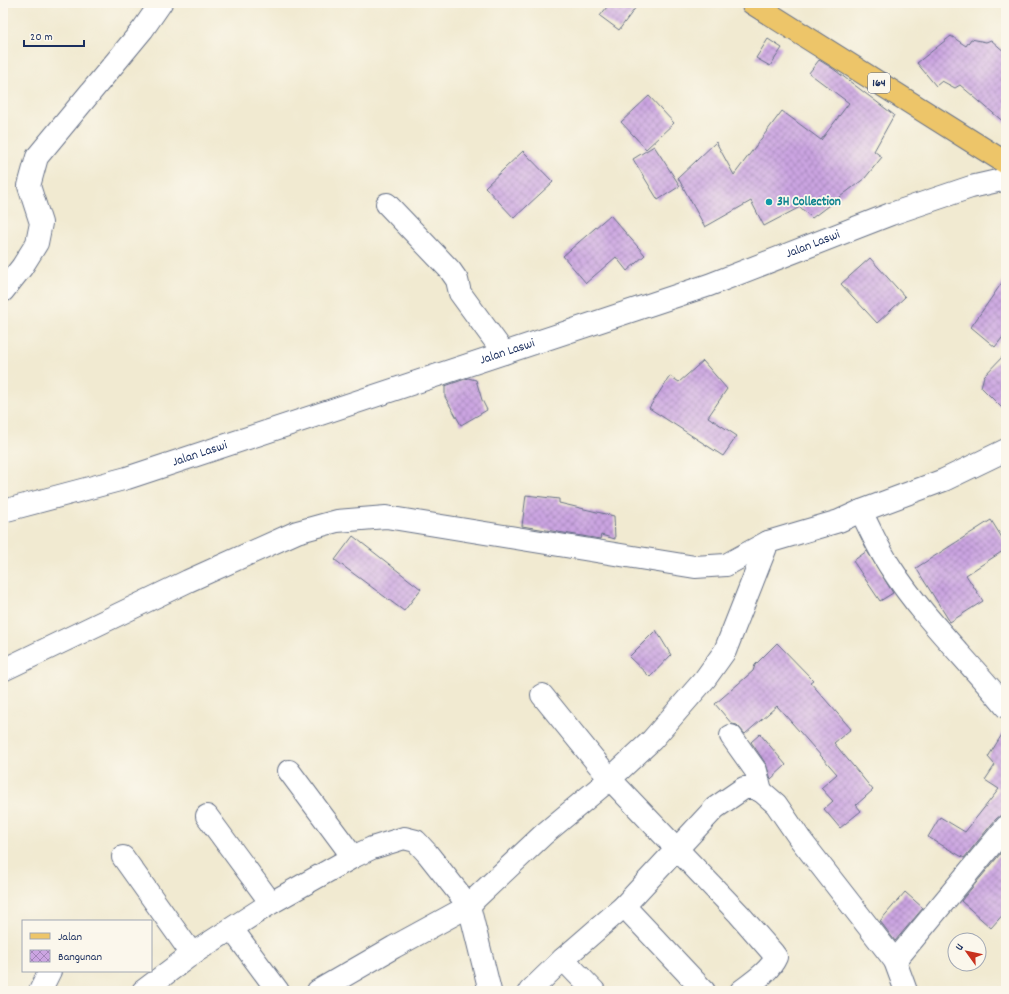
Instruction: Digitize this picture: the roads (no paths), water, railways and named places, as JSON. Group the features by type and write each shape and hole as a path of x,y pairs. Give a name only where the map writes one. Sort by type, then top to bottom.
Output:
{"main road":[{"name":"164","path":"752,3 1006,163"}],"street":[{"path":"3,291 22,267 37,243 41,223 33,203 29,186 37,157 143,29 161,3"},
{"name":"Jalan Laswi","path":"3,511 127,478 709,285 891,214 971,187 1006,179"},
{"path":"387,204 450,270 457,280 460,293 504,353"},
{"path":"3,670 188,581 297,532 337,521 386,518 695,568 726,565 768,542 839,521 860,511 944,480 1006,450"},
{"path":"860,511 890,568 928,619 988,684 1006,707"},
{"path":"318,991 469,906 544,834 610,779 652,740 705,679 725,651 768,542"},
{"path":"542,695 610,779 739,914 769,947 776,957 774,962 757,979 741,991"},
{"path":"731,736 756,771 761,791"},
{"path":"289,771 353,858"},
{"path":"530,991 563,959 624,906 714,808 744,788 753,788 761,791 776,804 800,839 895,961 906,991"},
{"path":"207,816 271,903"},
{"path":"895,961 1006,827"},
{"path":"143,991 192,954 271,903 372,848 404,838 416,841 469,906 490,991"},
{"path":"123,857 192,954"},
{"path":"624,906 704,991"},
{"path":"232,929 278,991"},
{"path":"563,959 594,991"},
{"path":"40,991 50,972"}],"place":[{"name":"3H Collection","path":"769,202"}]}
